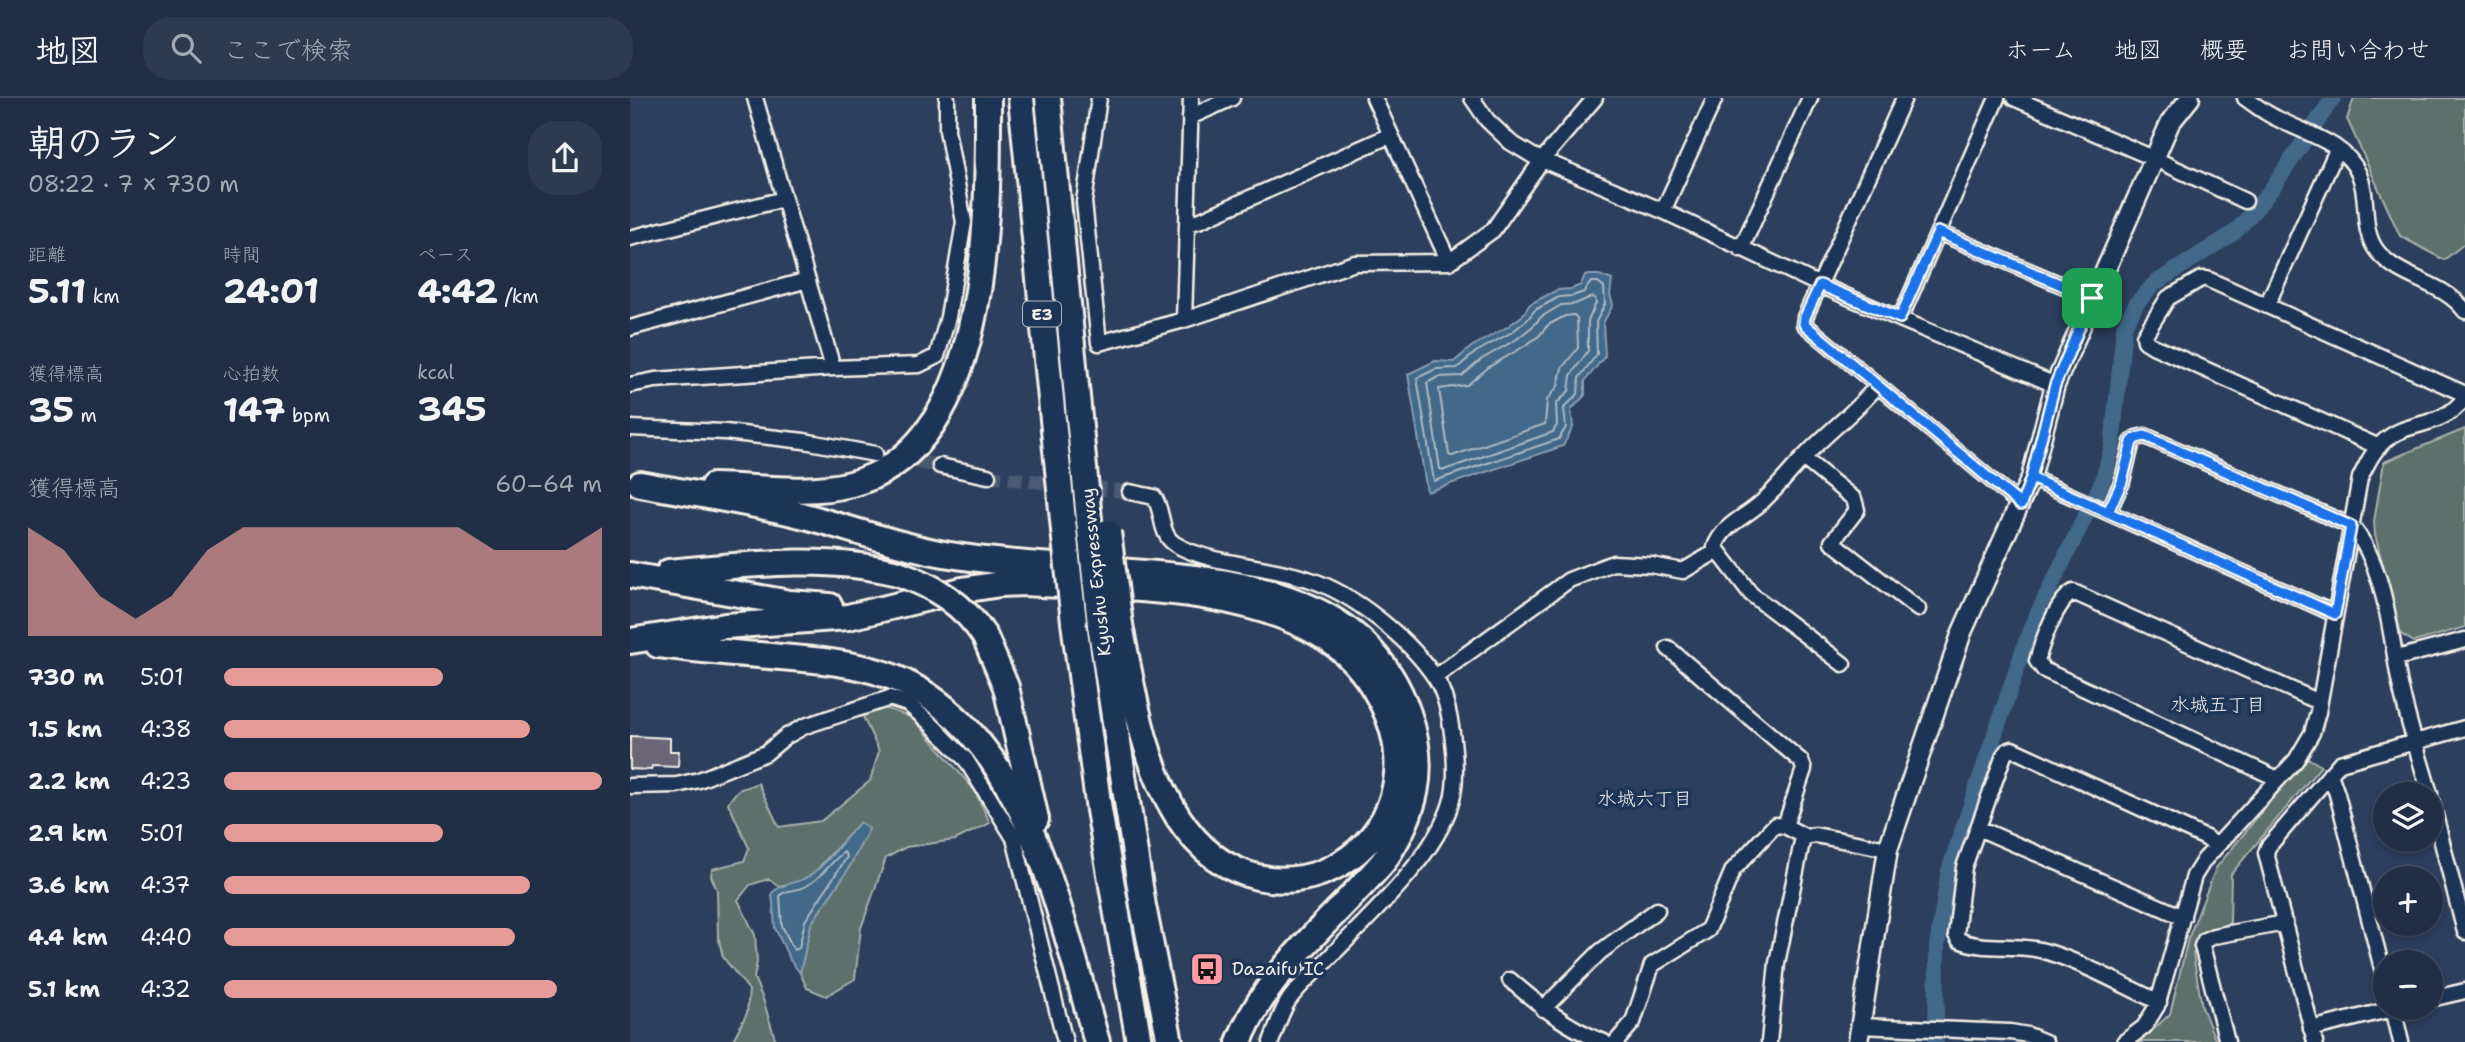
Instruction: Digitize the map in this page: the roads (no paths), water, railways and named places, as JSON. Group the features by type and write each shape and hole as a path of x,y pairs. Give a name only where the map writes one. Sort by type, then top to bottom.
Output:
{"highway":[{"path":"635,484 831,488 872,477 889,467 918,442 950,389 976,310 986,227 988,98"},
{"name":"Kyushu Expressway","path":"1021,98 1074,622 1099,810 1139,1042"},
{"name":"Kyushu Expressway","path":"1048,98 1059,213 1141,893 1170,1042"},
{"path":"635,484 777,509 946,554 1010,563 1180,575 1238,584 1311,607 1367,646 1395,684 1413,728 1419,774 1408,818 1398,840 1383,862 1271,986 1253,1011 1239,1042"},
{"path":"631,575 795,562 856,565 898,573 925,583 951,599 976,623 985,637 1006,687 1054,895 1097,1042"},
{"path":"631,575 819,606 876,605 1000,584 1024,583 1212,597 1268,611 1321,635 1343,651 1360,669 1385,709 1393,731 1396,776 1385,817 1373,837 1358,852 1338,865 1317,875 1295,880 1255,877 1218,860 1190,834 1172,807 1158,776 1110,625"},
{"path":"630,641 736,625 848,617 914,600"},
{"path":"630,641 850,665 898,678 920,690 943,705 960,721 993,761 1034,839 1054,895"}],"street":[{"path":"755,98 833,368"},
{"path":"630,385 655,380 919,365 937,356 948,317 964,222 947,130 947,98"},
{"path":"1099,98 1084,202 1099,343 1184,320 1355,264 1449,262 1493,230 1542,160 1595,98"},
{"path":"1184,320 1191,98"},
{"path":"1190,117 1232,98"},
{"path":"1374,98 1449,262"},
{"path":"1472,98 1487,120 1510,142 1542,160 1663,211 1820,285 2055,385"},
{"path":"1663,211 1716,98"},
{"path":"1741,249 1810,98"},
{"path":"1904,98 1804,324 2021,505"},
{"path":"1900,318 1997,98"},
{"path":"2014,98 2245,201"},
{"path":"2046,1042 2010,1032 1859,1034 1888,849 1962,632 2021,505 2031,478 2055,385 2092,298 2170,123 2190,98"},
{"path":"2245,98 2276,118 2322,139 2337,149 2358,171 2365,191 2368,233 2377,251 2396,268 2457,299 2465,311"},
{"path":"1187,223 1201,220 1391,135"},
{"path":"2267,305 2337,149"},
{"path":"630,238 785,199"},
{"path":"1938,232 2092,298"},
{"path":"2124,1042 2144,1027 2159,1002 2194,876 2204,860 2296,760 2312,733 2360,478 2371,456 2379,447 2386,439 2403,430 2438,421 2456,409 2465,396 2207,279 2201,279 2168,298 2144,336 2145,341 2379,447"},
{"path":"630,328 808,280"},
{"path":"1843,664 1751,594 1715,547 1718,536 1730,523 1756,508 1877,386"},
{"path":"630,428 725,432 804,441 875,454"},
{"path":"2108,512 2122,482 2132,442 2145,436 2351,526 2368,549 2392,626 2398,673 2426,782"},
{"path":"1803,458 1854,499 1857,510 1832,542 1918,609"},
{"path":"940,466 988,476"},
{"path":"2031,478 2335,614"},
{"path":"1130,492 1154,496 1164,530 1175,544 1203,555 1308,579 1354,601 1398,636 1435,677 1444,702 1456,775 1451,804 1427,853 1292,997 1271,1042"},
{"path":"1435,677 1569,580 1613,563 1651,565 1683,571 1717,551"},
{"path":"2278,779 2038,666 2037,661 2057,612 2064,599 2073,592 2319,702"},
{"path":"2397,658 2465,640"},
{"path":"1668,648 1801,761 1804,769 1785,826"},
{"path":"630,786 677,785 699,780 766,753 785,737 805,726 890,698 908,705 929,722 966,760 1014,838 1065,1042"},
{"path":"2373,1015 2313,1035 2266,853 2330,774 2345,761 2465,728"},
{"path":"2159,1002 2042,950 1967,944 1959,940 1956,935 1961,883 2004,755 2012,749 2206,838 2217,846"},
{"path":"2330,774 2377,950"},
{"path":"1616,1042 1633,1022 1652,965 1708,930 1733,870 1775,825 1785,826 1806,837"},
{"path":"1978,828 2183,917"},
{"path":"1769,1042 1777,963 1802,842 1806,837 1815,835 1888,849"},
{"path":"2443,847 2465,932"},
{"path":"1543,1009 1600,952 1657,910"},
{"path":"2227,1042 2202,946 2205,940 2214,936 2285,923"},
{"path":"1510,980 1543,1009 1586,1035 1604,1042"},
{"path":"2443,996 2465,991"},
{"path":"2396,1020 2401,1042"}],"water":[{"path":"1585,275 1599,275 1612,280 1610,295 1613,305 1603,323 1605,356 1585,381 1585,395 1571,410 1573,427 1563,446 1427,492 1408,374 1435,361 1454,362 1471,347 1522,316 1530,304 1557,290 1581,285"},
{"path":"860,822 869,829 847,871 811,924 800,973 790,960 775,928 772,893 818,870"}],"waterway":[{"path":"1936,1042 1937,946 1949,870 2031,627 2103,480 2112,446 2124,327 2137,303 2154,284 2235,232 2271,190 2333,98"}],"tunnel":[{"path":"897,458 940,466"},
{"path":"988,476 1130,492"}],"place":[{"name":"Dazaifu IC","path":"1207,969"}],"district":[{"name":"水城五丁目","path":"2218,704"},
{"name":"水城六丁目","path":"1645,798"}]}
